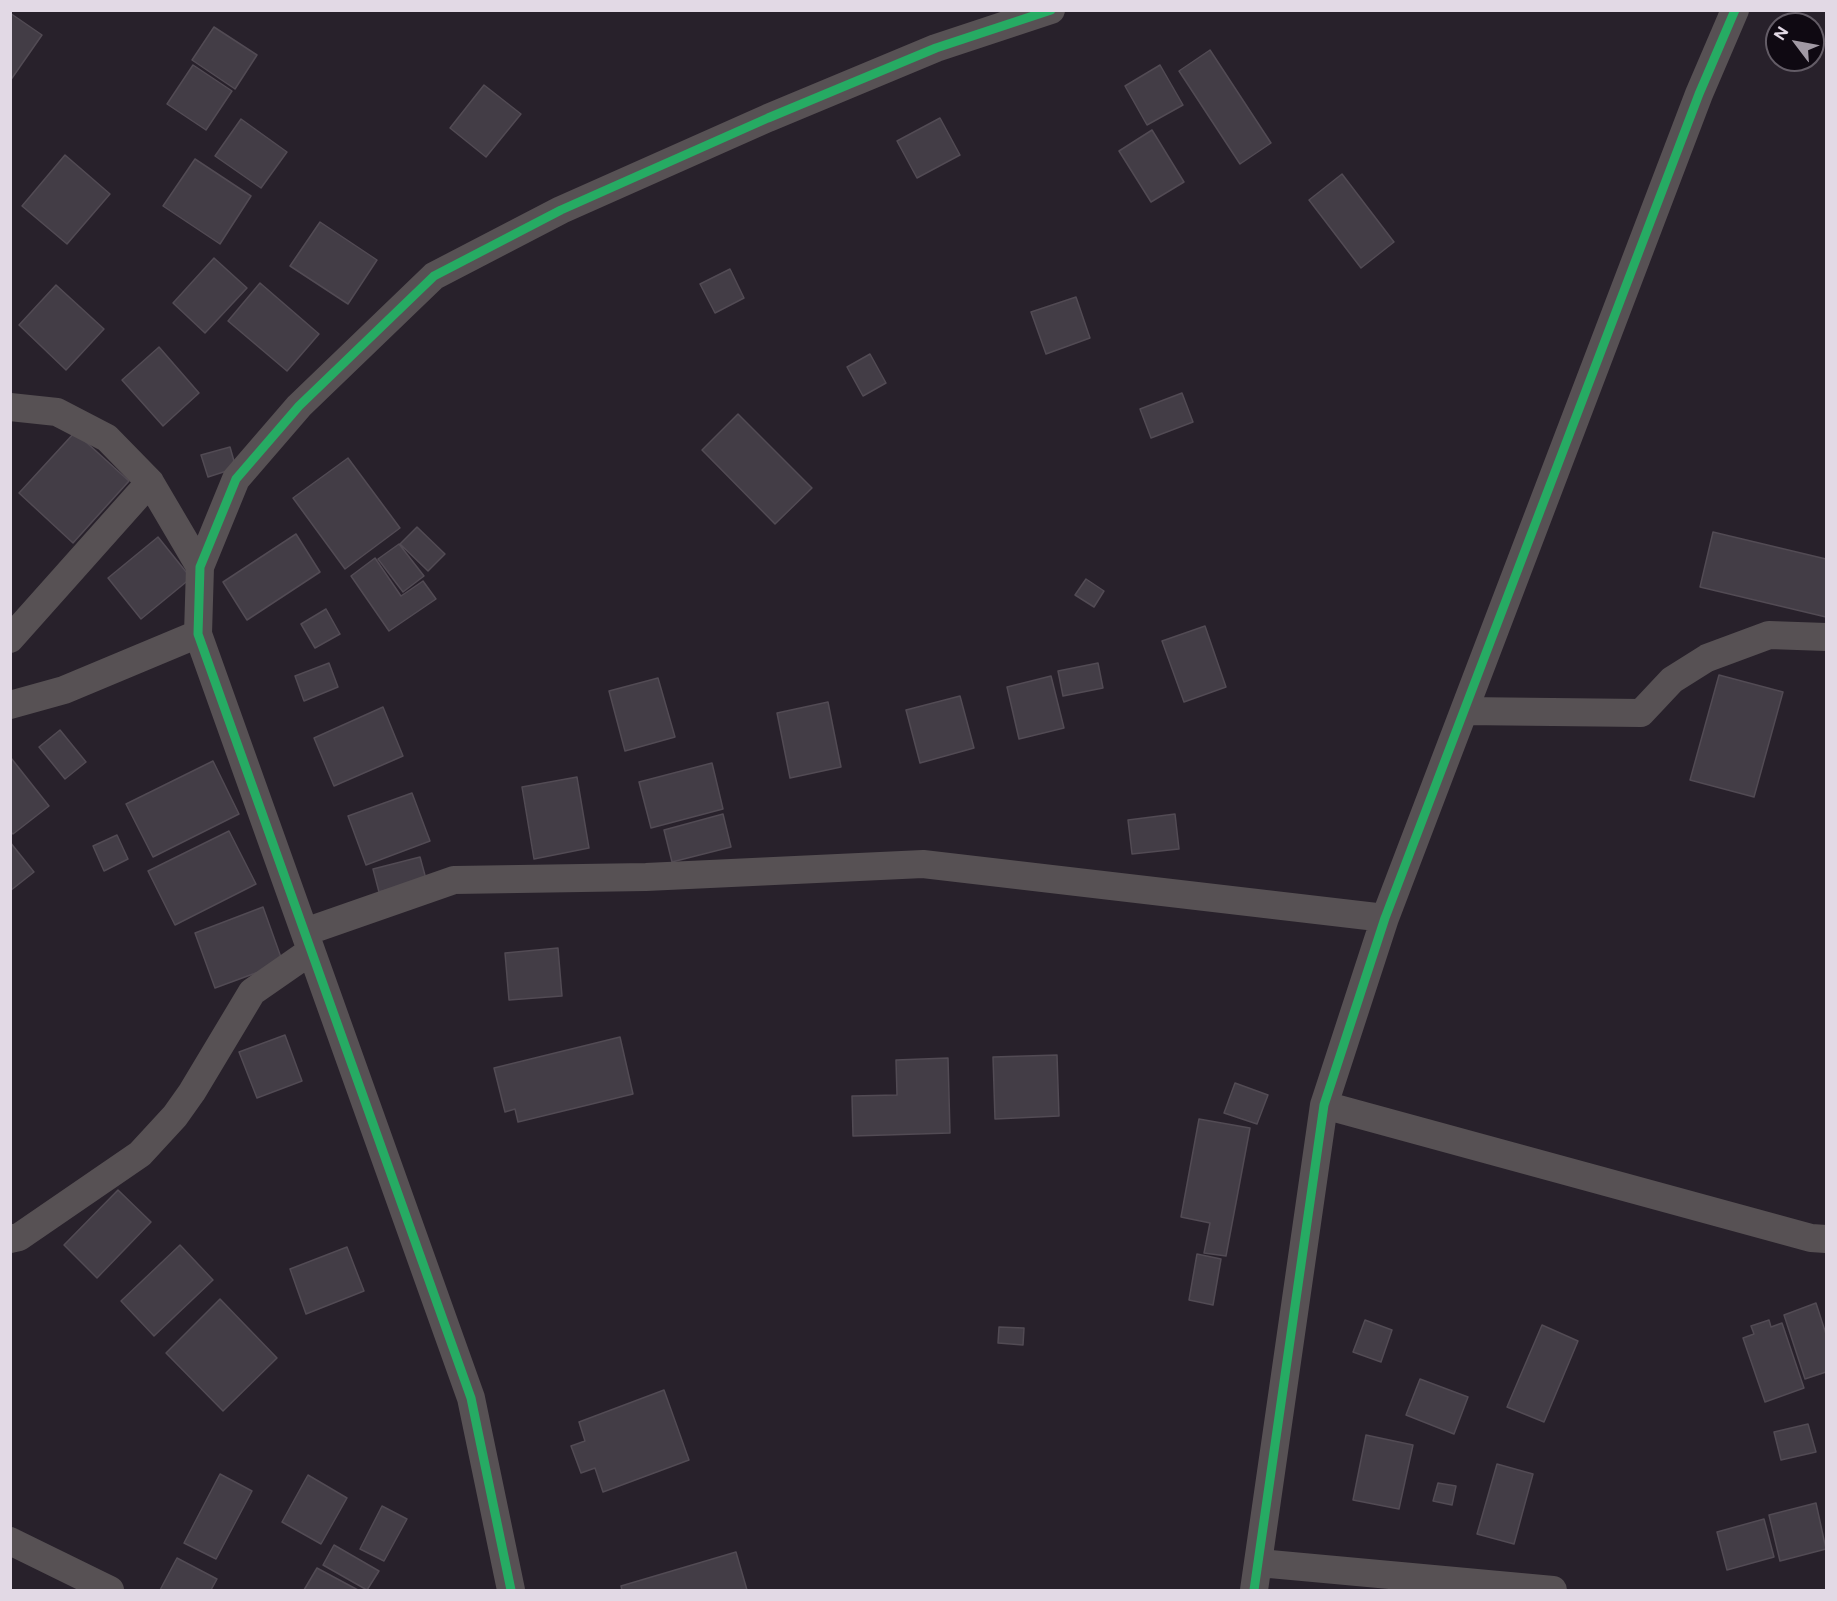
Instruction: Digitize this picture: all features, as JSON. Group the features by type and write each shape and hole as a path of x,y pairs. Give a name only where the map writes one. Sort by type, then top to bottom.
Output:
{"street":[{"path":"511,1590 471,1398 198,634 200,567 236,478 299,406 434,276 561,210 768,118 936,48 1051,10"},
{"path":"1254,1590 1324,1105 1385,918 1699,94 1735,10"},
{"path":"10,407 57,412 107,438 150,482 200,567"},
{"path":"10,639 150,482"},
{"path":"10,705 64,690 198,634"},
{"path":"1464,711 1641,713 1672,680 1707,658 1769,634 1827,637"},
{"path":"10,1239 19,1237 140,1154 175,1116 192,1092 252,992 308,941 454,880 646,877 923,864 1385,918"},
{"path":"1324,1105 1811,1238 1827,1239"},
{"path":"10,1541 110,1590"},
{"path":"1259,1563 1553,1590"}],"building":[{"path":"10,13 42,35 10,81"},
{"path":"214,27 257,55 235,89 192,60"},
{"path":"1210,50 1271,143 1240,164 1179,71"},
{"path":"193,65 232,91 206,130 167,104"},
{"path":"1160,65 1183,105 1147,125 1125,86"},
{"path":"484,85 521,114 486,157 450,128"},
{"path":"940,118 960,155 917,178 897,141"},
{"path":"241,119 287,152 261,188 215,156"},
{"path":"1152,130 1184,182 1151,202 1119,151"},
{"path":"65,155 110,194 67,244 22,206"},
{"path":"195,159 251,196 220,244 163,206"},
{"path":"1342,174 1394,242 1361,268 1309,200"},
{"path":"320,222 377,260 348,304 290,266"},
{"path":"214,258 247,288 205,333 173,303"},
{"path":"730,269 744,298 715,313 700,284"},
{"path":"260,283 319,334 287,371 228,321"},
{"path":"56,285 104,329 66,370 19,325"},
{"path":"1076,297 1090,338 1046,354 1031,312"},
{"path":"159,347 199,393 163,426 122,380"},
{"path":"870,354 886,383 863,396 847,367"},
{"path":"1182,393 1193,422 1151,438 1140,409"},
{"path":"738,414 812,488 775,524 702,450"},
{"path":"75,432 129,481 73,543 19,493"},
{"path":"230,447 236,468 208,477 201,455"},
{"path":"348,458 400,528 345,569 293,498"},
{"path":"417,527 445,554 428,571 400,544"},
{"path":"1713,532 1826,559 1826,617 1700,587"},
{"path":"296,534 320,572 247,620 223,582"},
{"path":"158,537 191,578 141,619 108,578"},
{"path":"399,544 424,576 403,592 378,559"},
{"path":"375,558 401,596 423,581 436,599 389,631 351,576"},
{"path":"1086,579 1104,591 1094,607 1075,595"},
{"path":"326,609 340,634 315,648 301,624"},
{"path":"1205,626 1226,687 1184,702 1162,641"},
{"path":"329,663 338,687 304,701 295,676"},
{"path":"1098,663 1103,688 1063,696 1058,671"},
{"path":"1719,675 1783,692 1754,797 1690,780"},
{"path":"1051,676 1064,728 1019,739 1007,687"},
{"path":"658,678 675,737 625,751 609,691"},
{"path":"960,696 974,748 920,763 906,710"},
{"path":"828,702 841,767 790,778 777,713"},
{"path":"383,707 403,756 334,786 314,738"},
{"path":"60,730 86,762 65,779 39,747"},
{"path":"11,758 49,806 13,834 10,831"},
{"path":"213,761 239,814 153,857 126,804"},
{"path":"712,763 723,809 651,828 639,782"},
{"path":"577,777 589,848 534,859 522,787"},
{"path":"412,793 430,841 366,865 348,816"},
{"path":"723,814 731,847 672,862 664,830"},
{"path":"1175,814 1179,849 1132,854 1128,820"},
{"path":"229,831 256,884 175,925 148,871"},
{"path":"117,835 128,859 104,871 93,846"},
{"path":"10,842 34,872 10,891"},
{"path":"420,857 426,879 379,892 373,869"},
{"path":"263,907 283,963 215,988 195,933"},
{"path":"558,948 562,996 509,1000 505,953"},
{"path":"285,1035 302,1081 257,1098 239,1052"},
{"path":"620,1037 633,1094 518,1122 515,1109 505,1112 494,1068"},
{"path":"1057,1055 1059,1116 995,1119 993,1057"},
{"path":"948,1058 950,1133 853,1136 852,1096 897,1095 896,1060"},
{"path":"1235,1083 1268,1095 1257,1124 1224,1113"},
{"path":"1199,1119 1250,1128 1226,1256 1204,1253 1210,1223 1181,1217"},
{"path":"118,1190 151,1222 97,1278 64,1245"},
{"path":"180,1245 213,1280 154,1336 121,1301"},
{"path":"347,1247 364,1291 306,1314 290,1269"},
{"path":"1197,1254 1221,1259 1213,1305 1189,1300"},
{"path":"220,1299 277,1358 223,1411 166,1353"},
{"path":"1816,1303 1826,1334 1826,1372 1805,1379 1784,1315"},
{"path":"1365,1320 1392,1330 1381,1362 1353,1352"},
{"path":"1769,1320 1771,1327 1782,1323 1804,1388 1765,1402 1743,1338 1754,1334 1751,1326"},
{"path":"1542,1325 1578,1341 1544,1422 1507,1407"},
{"path":"999,1327 1024,1328 1023,1345 998,1343"},
{"path":"1420,1379 1468,1397 1454,1434 1406,1415"},
{"path":"664,1390 689,1460 603,1492 595,1468 581,1473 571,1446 585,1441 579,1422"},
{"path":"1808,1424 1816,1452 1781,1460 1774,1432"},
{"path":"1366,1435 1413,1445 1399,1509 1353,1500"},
{"path":"1497,1464 1533,1474 1514,1544 1477,1534"},
{"path":"220,1474 252,1491 216,1559 184,1543"},
{"path":"308,1475 347,1498 321,1544 282,1522"},
{"path":"1438,1483 1456,1486 1452,1505 1433,1501"},
{"path":"1816,1503 1826,1549 1780,1561 1769,1515"},
{"path":"382,1506 407,1519 384,1561 360,1549"},
{"path":"1764,1519 1774,1557 1727,1570 1717,1532"},
{"path":"334,1545 379,1571 367,1590 323,1565"},
{"path":"736,1552 747,1590 622,1590 621,1586"},
{"path":"177,1558 217,1579 211,1590 160,1590"},
{"path":"317,1568 358,1590 304,1590"}],"cycle path":[{"path":"511,1590 471,1398 198,634 200,567 236,479 299,406 434,276 561,210 768,118 936,48 1051,10"},
{"path":"1254,1590 1324,1105 1385,918 1699,94 1735,10"}]}
